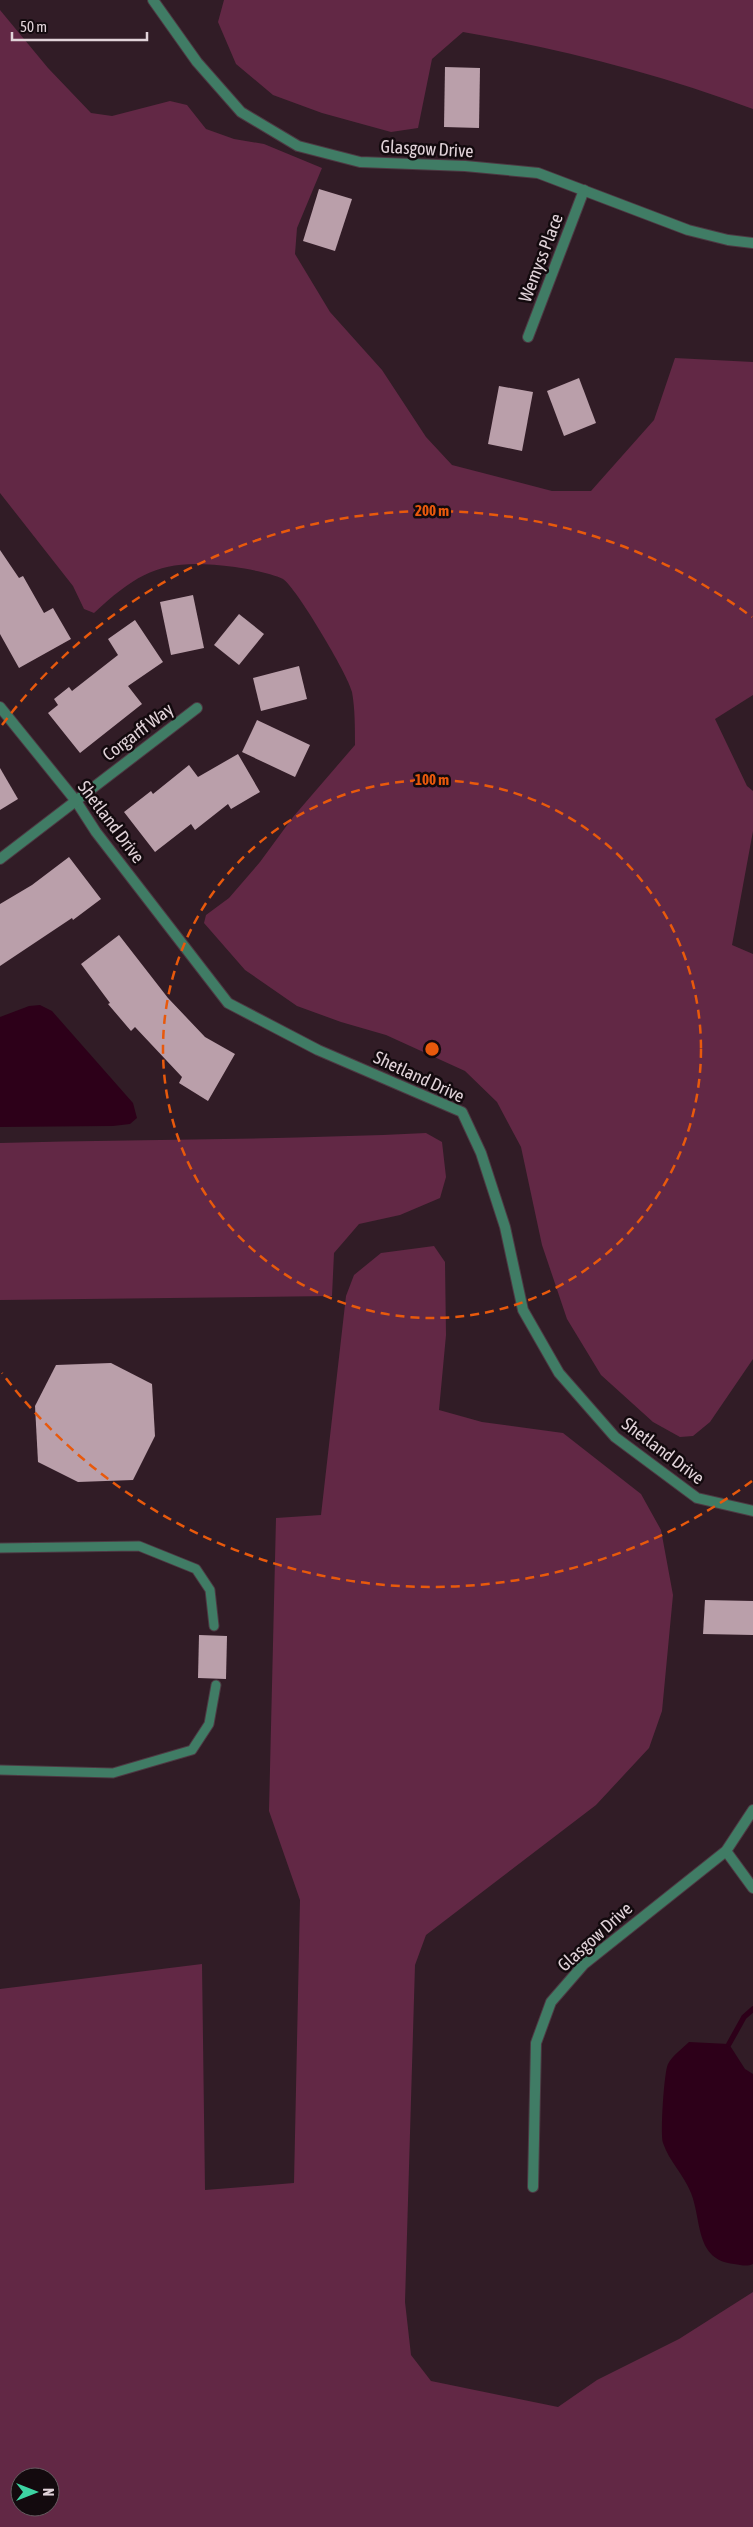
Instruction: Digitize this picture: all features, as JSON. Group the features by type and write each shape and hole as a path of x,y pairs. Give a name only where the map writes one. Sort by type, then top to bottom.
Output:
{"street":[{"name":"Glasgow Drive","path":"153,0 197,62 241,112 298,146 360,162 465,166 538,173 688,230 728,240 753,242"},
{"name":"Wemyss Place","path":"528,337 584,190"},
{"name":"Shetland Drive","path":"0,707 76,801 96,832 228,1003 318,1050 462,1112 481,1153 506,1227 523,1310 558,1373 615,1438 697,1498 753,1511"},
{"name":"Corgarff Way","path":"0,859 197,708"},
{"name":"Glasgow Drive","path":"533,2187 536,2043 551,2002 584,1964 726,1851 753,1810"},
{"path":"726,1851 753,1888"}],"lane":[{"path":"0,1548 139,1546 196,1569 210,1590 214,1626"},
{"path":"0,1770 113,1773 192,1750 209,1724 216,1686"}],"shaded area":[{"path":"224,0 753,0 753,109 718,96 610,64 537,46 463,32 432,59 418,128 391,132 322,113 273,95 236,64 218,22"},
{"path":"0,10 48,68 91,113 112,116 170,101 187,105 206,129 234,139 264,144 322,168 297,228 295,254 330,312 382,370 426,437 452,465 552,491 591,491 654,420 675,358 753,362 753,695 715,719 747,786 753,791 753,831 732,945 753,954 753,1359 710,1422 693,1436 680,1437 653,1422 601,1375 567,1319 542,1245 521,1147 497,1102 465,1071 386,1035 341,1022 297,1006 245,970 204,923 206,915 229,898 260,862 293,817 355,745 352,692 342,669 321,632 298,597 283,579 266,573 235,567 192,564 174,565 158,569 127,585 94,613 84,609 73,586 0,493"},
{"path":"40,1005 52,1011 133,1103 137,1118 130,1124 113,1126 0,1127 0,1017 29,1006"},
{"path":"426,1133 442,1142 446,1177 440,1198 400,1215 359,1224 334,1253 332,1296 0,1300 0,1143 320,1137"},
{"path":"434,1246 445,1262 446,1335 439,1410 482,1422 563,1433 641,1494 661,1530 673,1595 662,1711 649,1748 596,1805 426,1935 415,1965 405,2302 411,2355 431,2381 558,2407 597,2380 679,2339 753,2292 753,2527 0,2527 0,1989 202,1964 205,2190 294,2183 300,1900 269,1811 276,1518 321,1515 346,1296 354,1275 381,1253"},
{"path":"689,2042 729,2044 745,2069 753,2074 753,2264 751,2265 746,2266 721,2261 712,2255 706,2247 691,2193 663,2143 662,2116 668,2064"}],"building":[{"path":"445,67 480,68 479,128 444,127"},
{"path":"319,189 352,199 335,251 303,241"},
{"path":"579,378 596,423 564,436 547,391"},
{"path":"499,386 533,392 522,451 488,444"},
{"path":"0,550 19,578 23,576 44,613 53,608 71,639 19,668 0,634"},
{"path":"193,595 204,648 171,655 160,602"},
{"path":"239,614 264,634 239,665 214,645"},
{"path":"135,620 163,662 128,686 142,704 80,753 48,713 58,705 54,699 69,687 72,691 118,655 108,639"},
{"path":"299,666 307,699 261,711 253,678"},
{"path":"257,720 310,745 295,777 242,752"},
{"path":"238,754 260,792 231,809 228,804 195,830 191,824 155,852 124,812 151,791 153,794 189,765 198,777"},
{"path":"0,768 18,799 0,810"},
{"path":"69,857 101,899 73,920 72,918 0,966 0,904 32,885"},
{"path":"119,935 168,998 205,1037 235,1054 208,1101 179,1083 182,1077 135,1027 131,1031 108,1004 110,1003 81,964"},
{"path":"111,1363 152,1384 155,1436 133,1480 78,1482 38,1462 35,1406 56,1365"},
{"path":"705,1600 753,1601 753,1635 703,1634"},
{"path":"199,1635 227,1636 226,1679 198,1678"}],"waterway":[{"path":"729,2044 744,2017 753,2009"}]}
